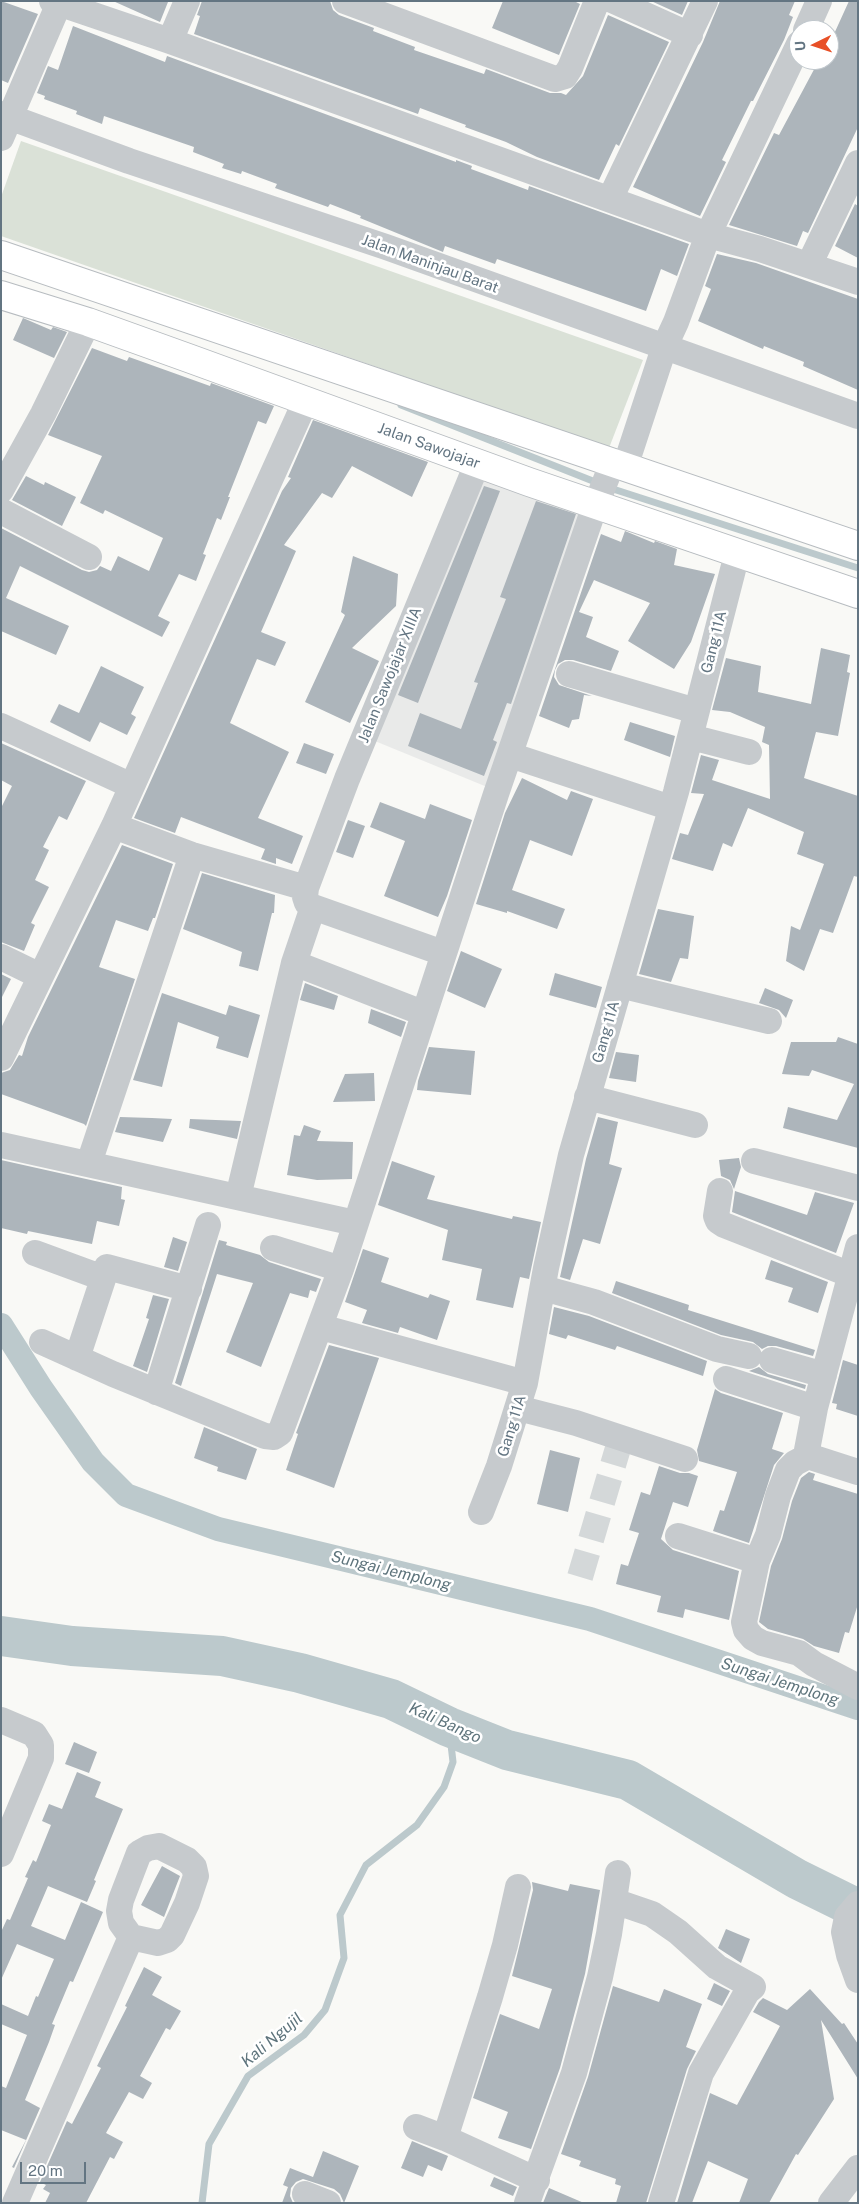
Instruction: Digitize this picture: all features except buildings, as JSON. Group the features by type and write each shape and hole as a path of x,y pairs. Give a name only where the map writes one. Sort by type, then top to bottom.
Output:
{"main road":[{"name":"Jalan Sawojajar","path":"1,254 609,480 858,546"},
{"name":"Jalan Sawojajar","path":"1,295 88,322 477,464 609,480 737,554 858,594"}],"street":[{"path":"170,41 186,1"},
{"path":"345,1 555,79 565,76 570,68 597,1"},
{"path":"614,1 690,35"},
{"path":"610,199 705,1"},
{"path":"810,20 819,1"},
{"path":"4,123 57,2 708,235 809,264 858,282"},
{"path":"42,1342 156,1392 265,1436 274,1437 280,1433 321,1327 423,1013 510,755 609,480 676,322 708,235 789,65"},
{"name":"Jalan Maninjau Barat","path":"4,123 166,174 395,250 858,416"},
{"path":"809,264 858,163"},
{"path":"1,490 43,414 88,322"},
{"path":"1,1058 114,826 306,400"},
{"name":"Jalan Sawojajar XIIIA","path":"238,1197 310,898 347,778 477,464"},
{"path":"1,511 88,557"},
{"name":"Gang 11A","path":"481,1512 499,1466 525,1383 571,1155 672,808 737,554"},
{"path":"569,674 696,711"},
{"path":"1,726 132,786"},
{"path":"691,737 748,752"},
{"path":"510,755 672,808"},
{"path":"114,826 310,898 443,953"},
{"path":"89,1163 192,855"},
{"path":"1,957 40,976"},
{"path":"294,963 423,1013"},
{"path":"620,986 769,1021"},
{"path":"587,1097 696,1125"},
{"path":"1,1145 356,1222"},
{"path":"754,1161 858,1188"},
{"path":"720,1191 716,1216 724,1226 850,1274"},
{"path":"156,1392 208,1225"},
{"path":"858,1247 850,1274 851,1304 824,1375 807,1450 810,1455 858,1472"},
{"path":"273,1248 341,1269"},
{"path":"35,1253 104,1278"},
{"path":"77,1358 107,1267 189,1290"},
{"path":"543,1288 594,1302 718,1349 761,1358 824,1375"},
{"path":"321,1327 525,1383"},
{"path":"726,1379 816,1408"},
{"path":"518,1408 576,1424 685,1459"},
{"path":"810,1455 794,1463 788,1470 778,1496 768,1535 757,1561 744,1622 749,1634 762,1643 799,1653 814,1664 858,1687"},
{"path":"678,1536 757,1561"},
{"path":"1,1720 34,1734 41,1745 41,1758 1,1854"},
{"path":"416,2127 445,2138 532,2192 574,2074 600,1977 618,1873"},
{"path":"445,2138 490,1997 505,1945 518,1887"},
{"path":"614,1901 652,1914 678,1932 717,1967 753,1987 747,1992 701,2073 661,2203"},
{"path":"853,1911 844,1932 848,1955 858,1980"},
{"path":"15,2203 131,1937"},
{"path":"831,2203 858,2168"}],"shaded area":[{"path":"21,141 643,360 609,448 1,236 1,197"},
{"path":"474,476 585,516 492,789 370,739"}],"waterway":[{"path":"401,405 613,489 858,568"},
{"name":"Sungai Jemplong","path":"1,1325 41,1388 93,1462 126,1495 218,1529 590,1619 858,1708"},
{"name":"Kali Bango","path":"1,1636 72,1646 222,1656 300,1673 391,1699 449,1727 507,1750 628,1780 797,1879 858,1909"},
{"name":"Kali Ngujil","path":"202,2203 209,2144 248,2076 304,2035 325,2010 344,1958 340,1915 366,1865 417,1825 444,1787 453,1762 449,1727"}],"tunnel":[{"path":"580,1577 621,1438"}]}
